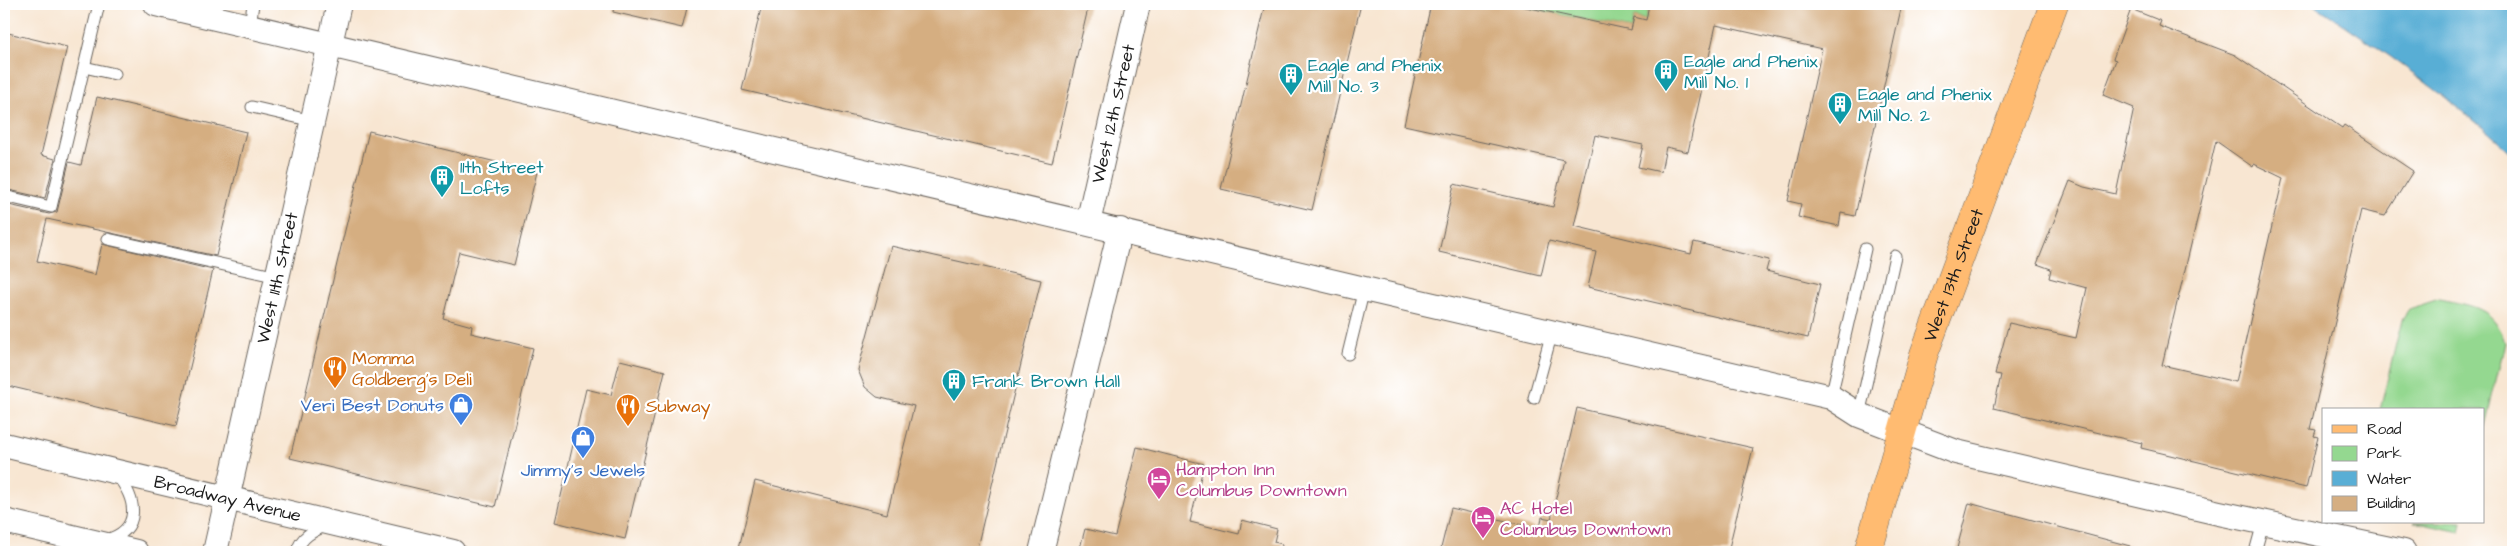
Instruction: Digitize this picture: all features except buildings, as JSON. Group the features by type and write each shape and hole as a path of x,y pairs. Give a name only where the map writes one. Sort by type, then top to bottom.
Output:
{"main road":[{"name":"West 13th Street","path":"1868,552 1924,354 2054,4"}],"street":[{"path":"156,4 252,15 330,45 1120,230 1364,290 1831,397 1859,415 1956,452 2262,523 2404,552"},
{"name":"West 11th Street","path":"214,552 228,498 339,4"},
{"name":"West 12th Street","path":"1088,223 1138,4"},
{"path":"1041,552 1120,230"},
{"name":"Broadway Avenue","path":"4,445 452,552"},
{"path":"4,521 136,552"}],"lane":[{"path":"4,196 50,207 99,4"},
{"path":"84,67 115,74"},
{"path":"252,107 313,121"},
{"path":"108,239 278,277"},
{"path":"1831,397 1865,249"},
{"path":"1859,415 1895,256"},
{"path":"1348,354 1364,290"},
{"path":"1534,398 1552,332"},
{"path":"97,543 116,537 128,527 133,517 134,503 128,489 114,471"},
{"path":"297,552 308,533 331,523"},
{"path":"2255,552 2262,523"}],"green space":[{"path":"1512,4 1649,4 1646,20 1634,17 1631,30"},
{"path":"2439,299 2472,306 2488,315 2501,331 2505,343 2484,430 2484,408 2380,408 2402,319 2409,309"},
{"path":"2423,524 2462,524 2460,532"}],"water":[{"path":"2313,4 2513,4 2513,154 2416,75"}],"place":[{"name":"Eagle and Phenix Mill No. 1","path":"1666,92"},
{"name":"Eagle and Phenix Mill No. 3","path":"1291,96"},
{"name":"Eagle and Phenix Mill No. 2","path":"1840,125"},
{"name":"11th Street Lofts","path":"442,198"},
{"name":"Momma Goldberg's Deli","path":"335,389"},
{"name":"Frank Brown Hall","path":"954,402"},
{"name":"Veri Best Donuts","path":"461,426"},
{"name":"Subway","path":"628,427"},
{"name":"Jimmy's Jewels","path":"583,459"},
{"name":"Hampton Inn Columbus Downtown","path":"1159,500"},
{"name":"AC Hotel Columbus Downtown","path":"1483,539"}]}
